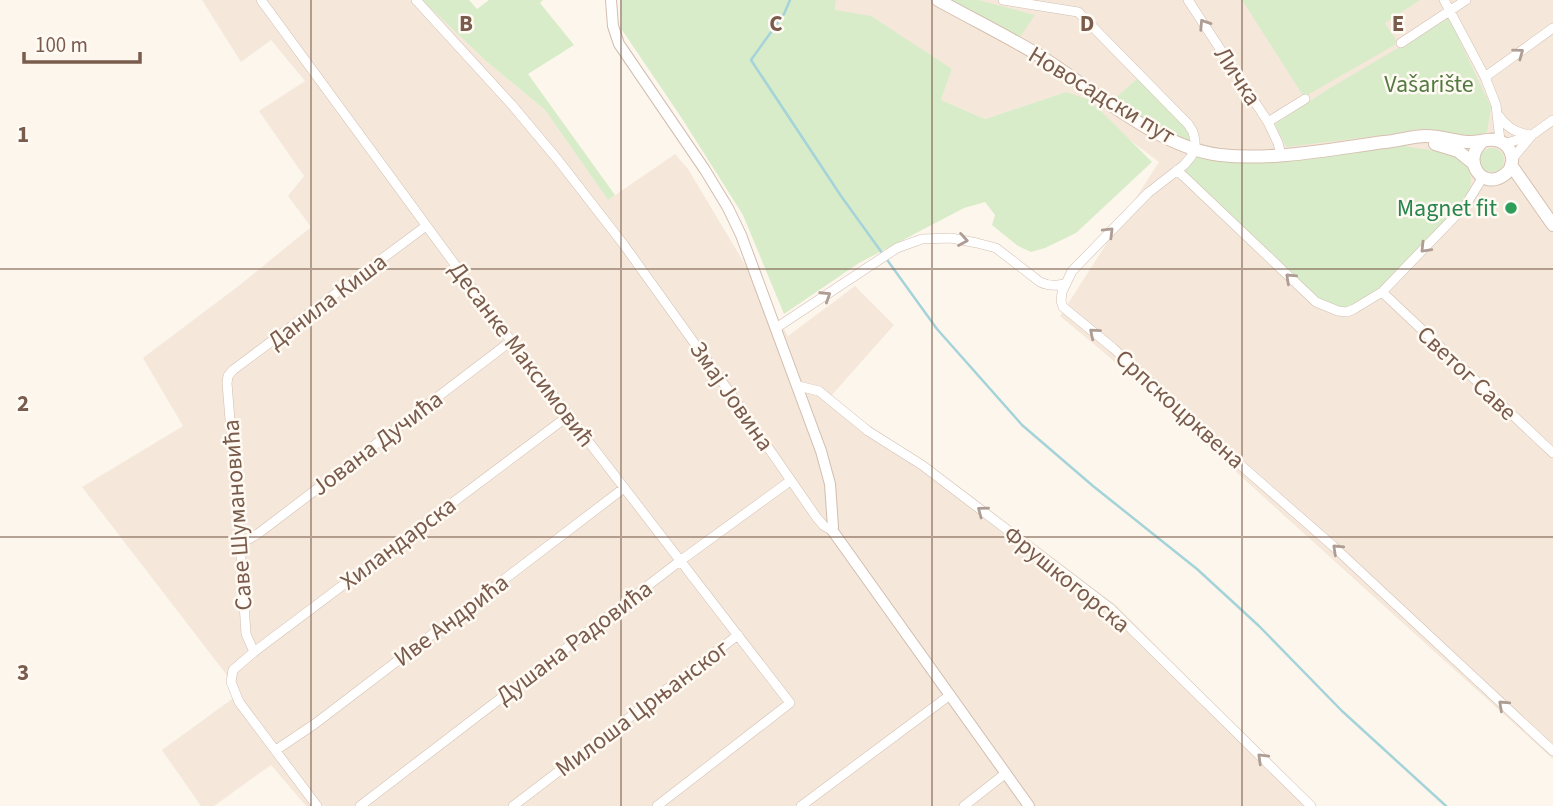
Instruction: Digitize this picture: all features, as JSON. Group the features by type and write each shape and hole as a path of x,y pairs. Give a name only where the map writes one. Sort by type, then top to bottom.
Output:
{"main road":[{"name":"Новосадски пут","path":"938,0 1040,56 1139,123 1195,150 1227,156 1282,155 1427,136 1463,142 1494,142"},
{"name":"Новосадски пут","path":"1400,140 1444,146 1458,151 1473,163 1483,177"},
{"path":"1473,163 1474,151 1494,142 1509,148 1512,162 1553,225"},
{"path":"1483,177 1500,178 1505,175 1512,162"},
{"path":"1500,178 1536,202"}],"street":[{"name":"Десанке Максимовић","path":"261,0 511,341 790,704 657,806"},
{"name":"Змај Јовина","path":"416,0 512,105 624,245 790,481 824,526 832,530 1030,806"},
{"path":"611,0 612,26 619,44 705,170 741,235 828,473 832,530"},
{"path":"776,328 897,248 922,239 951,238 996,248 1045,285 1065,284 1072,271 1105,235 1148,193 1189,160 1195,150 1194,136 1188,124 1078,12 1003,0"},
{"name":"Личка","path":"1188,0 1268,122 1282,155"},
{"path":"1444,0 1485,77 1496,105 1494,142 1532,135"},
{"path":"1401,43 1466,0"},
{"path":"1485,77 1553,28"},
{"path":"1268,122 1304,99"},
{"path":"1497,112 1513,130 1532,135"},
{"path":"1512,162 1532,135 1553,120"},
{"path":"1177,170 1316,302 1347,312 1382,292 1465,206 1483,177"},
{"name":"Данила Киша","path":"228,376 426,226"},
{"name":"Српскоцрквена","path":"1065,284 1061,301 1063,307 1113,348 1334,546 1553,751"},
{"name":"Светог Саве","path":"1382,292 1553,453"},
{"name":"Јована Дучића","path":"240,542 259,533 511,341"},
{"name":"Саве Шумановића","path":"228,376 246,635 254,652"},
{"name":"Фрушкогорска","path":"798,386 819,391 868,431 922,466 1110,608 1311,806"},
{"name":"Хиландарска","path":"276,750 239,702 233,688 232,674 239,664 568,416"},
{"name":"Душана Радовића","path":"360,806 680,561 790,481"},
{"name":"Иве Андрића","path":"276,750 316,723 624,488"},
{"name":"Милоша Црњанског","path":"513,806 738,635"},
{"path":"801,806 950,695"},
{"path":"276,750 317,806"},
{"path":"964,806 1006,774"}],"shaded area":[{"path":"202,0 422,0 486,61 545,110 608,200 675,154 688,169 788,336 855,286 894,325 831,396 953,482 1117,606 1317,806 306,806 271,765 214,806 201,806 162,750 232,699 226,674 82,487 183,426 143,358 311,227 288,196 304,176 259,111 305,81 271,40 241,62"},
{"path":"836,0 1553,0 1553,759 1108,356 1060,316 1159,162 1066,92 985,119 941,100 952,69 835,10"}],"green space":[{"path":"422,0 469,0 477,9 489,0 543,0 540,3 574,45 528,74 615,195 608,200 545,110 486,61"},
{"path":"622,0 836,0 835,10 871,16 952,69 941,100 985,119 1066,92 1090,100 1152,162 1076,233 1045,248 1031,252 1018,246 992,225 995,215 985,202 964,208 859,263 784,314 743,215 622,30"},
{"path":"948,0 978,0 1035,15 1018,40"},
{"path":"1242,0 1420,0 1385,23 1398,43 1304,97"},
{"name":"Vašarište","path":"1449,18 1491,107 1487,132 1472,137 1418,129 1286,147 1275,124 1330,88"},
{"path":"1137,79 1180,121 1189,133 1189,143 1113,100"},
{"path":"1401,145 1444,150 1463,160 1470,173 1468,197 1465,206 1382,292 1347,312 1316,302 1177,171 1195,150 1236,160"},
{"path":"1492,148 1501,151 1504,160 1501,169 1492,172 1483,169 1480,160 1483,151"}],"waterway":[{"path":"790,0 784,14 751,60 841,196 937,329 1022,425 1197,569 1259,626 1342,711 1446,806"}],"place":[{"name":"Magnet fit","path":"1511,208"}]}
